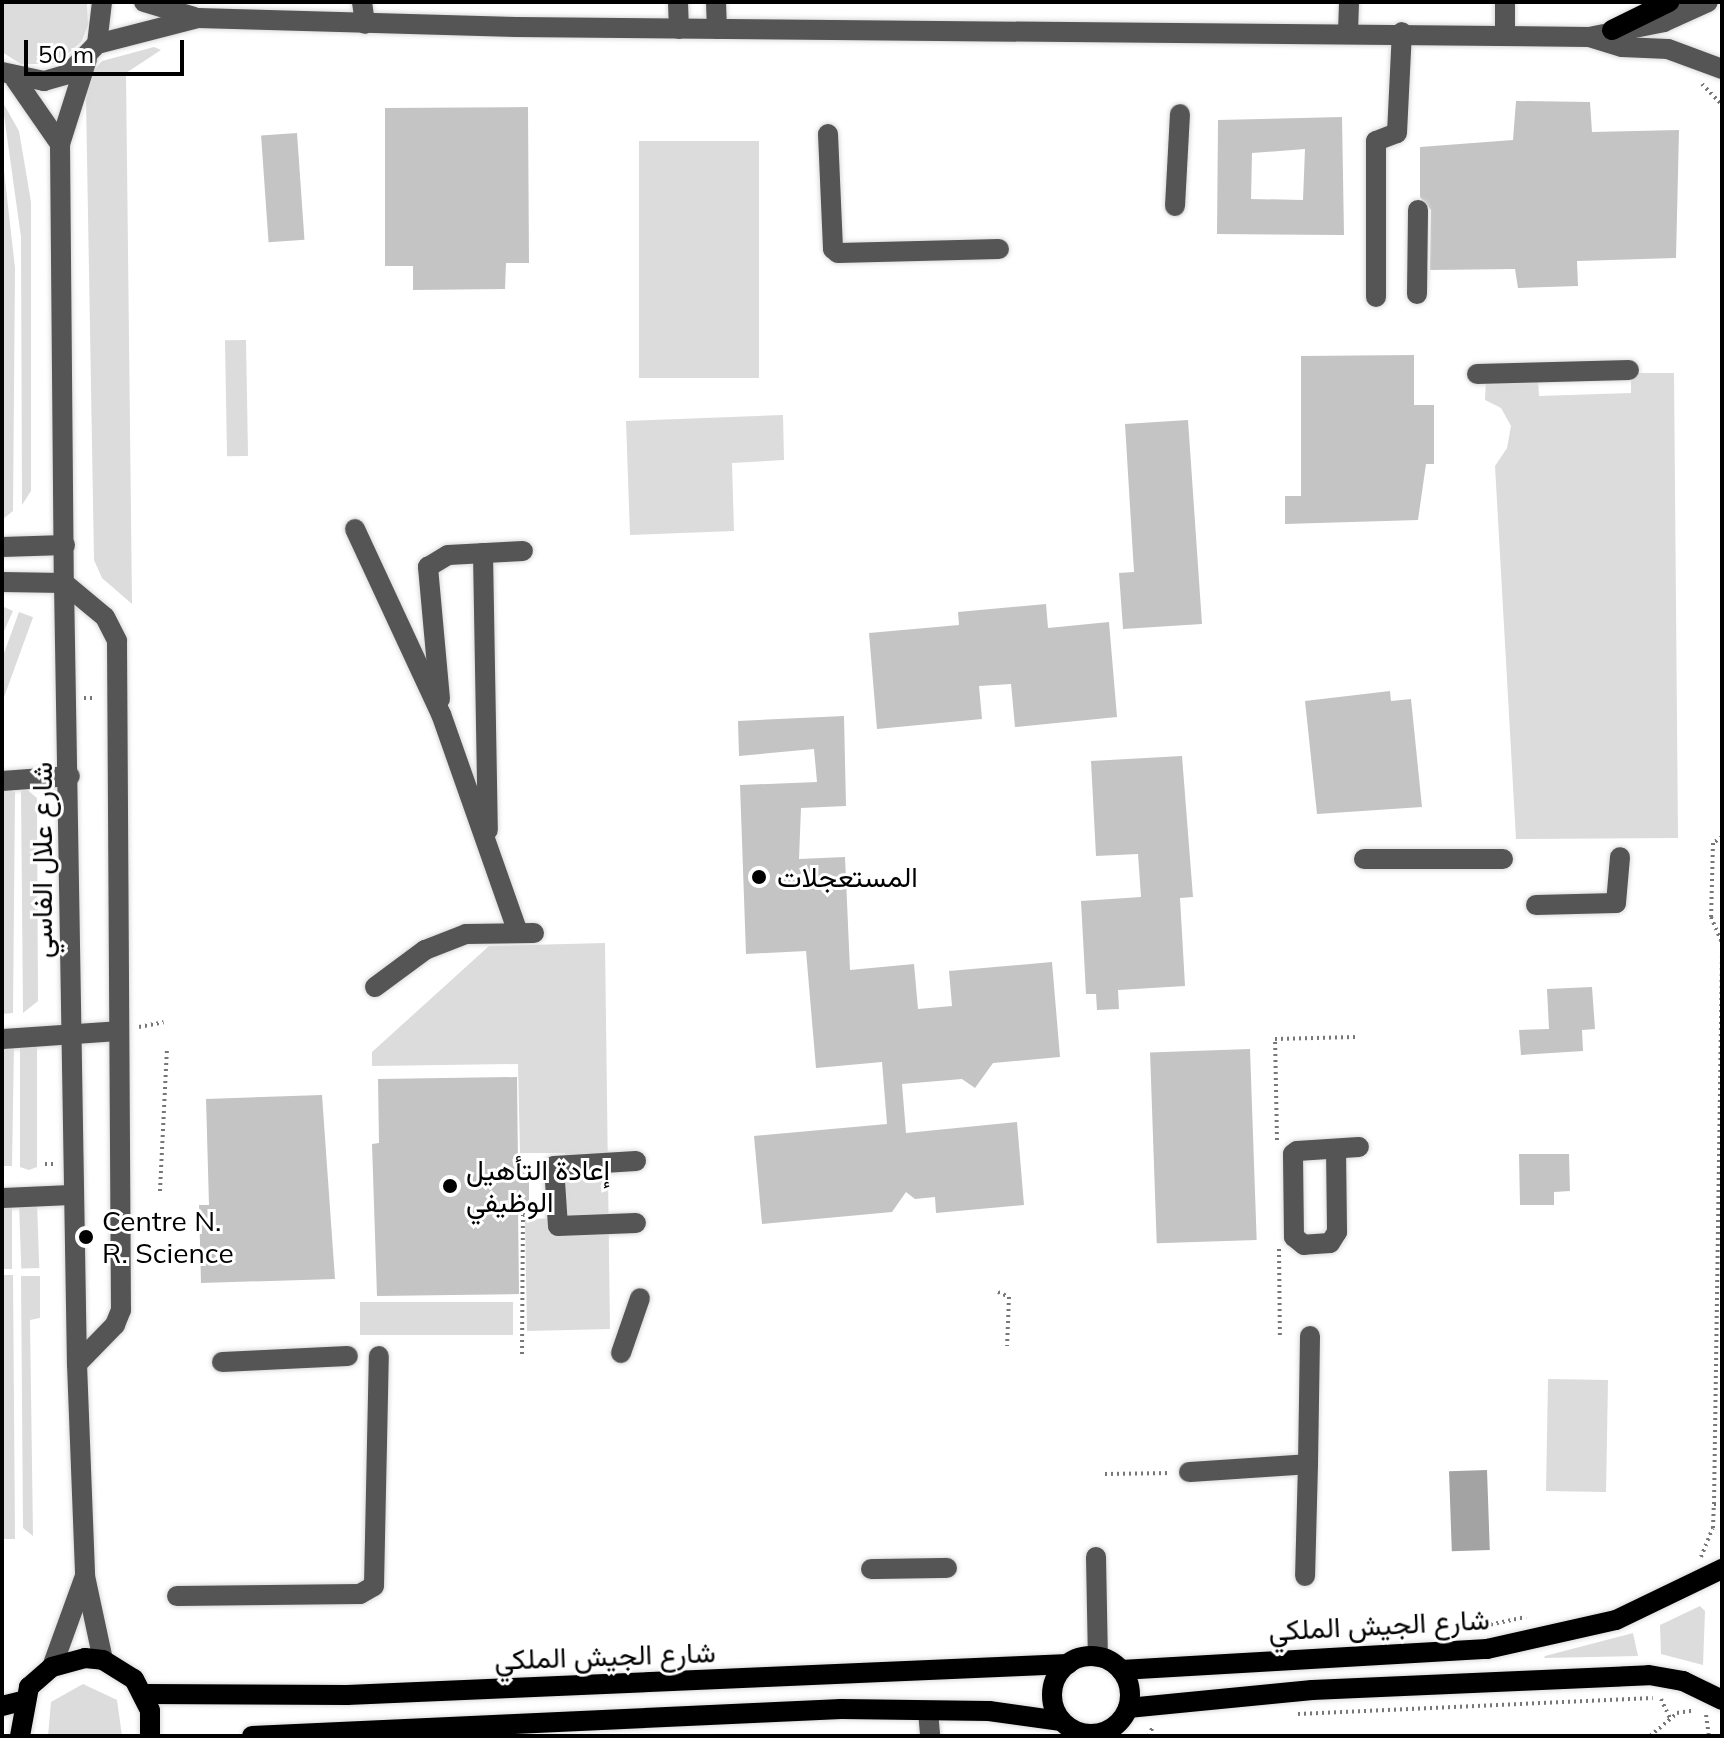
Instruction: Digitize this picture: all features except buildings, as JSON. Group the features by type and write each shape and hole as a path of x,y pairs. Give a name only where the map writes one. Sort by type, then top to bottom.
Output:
{"main road":[{"path":"1612,30 1669,2"},
{"name":"شارع الجيش الملكي","path":"1121,1670 1487,1649 1616,1620 1722,1569"},
{"path":"1061,1721 1051,1696 1083,1659 1121,1670 1128,1708"},
{"name":"شارع الجيش الملكي","path":"145,1694 347,1695 1083,1659"},
{"path":"20,1736 12,1704 52,1667 103,1660 134,1679 145,1694 150,1736"},
{"path":"252,1736 714,1713 928,1711 1061,1721 1095,1735 1109,1730 1128,1708 1312,1690 1649,1675 1683,1681 1722,1700"}],"street":[{"name":"شارع علال الفاسي","path":"102,2 92,51 60,144 64,583 70,776 72,1195 85,1576 103,1660"},
{"path":"144,2 198,18 365,24 679,29 1505,33 1589,37 1622,47 1668,49 1722,69"},
{"path":"362,2 365,24"},
{"path":"678,2 679,29"},
{"path":"716,2 717,29"},
{"path":"1348,32 1349,2"},
{"path":"1505,2 1505,33"},
{"path":"1589,37 1664,22 1708,2"},
{"path":"9,76 44,81 92,51 198,18"},
{"path":"1376,297 1376,141 1397,133 1402,32"},
{"path":"9,76 60,144"},
{"path":"1175,206 1180,114"},
{"path":"828,134 833,249 838,253 999,249"},
{"path":"1417,294 1418,210"},
{"path":"1477,374 1629,370"},
{"path":"355,529 441,714 489,850 526,933 466,934 425,950 375,987"},
{"path":"2,547 65,545"},
{"path":"441,714 428,567 448,555 523,551"},
{"path":"483,553 489,850"},
{"path":"2,582 64,583 105,617 117,641 121,1310 115,1325 77,1364"},
{"path":"2,781 70,776"},
{"path":"1536,905 1616,903 1620,857"},
{"path":"1364,859 1503,859"},
{"path":"2,1039 119,1031"},
{"path":"1336,1149 1334,1240 1297,1242 1293,1154 1336,1149 1359,1147"},
{"path":"636,1161 554,1166 558,1226 636,1223"},
{"path":"2,1198 72,1195"},
{"path":"621,1353 640,1298"},
{"path":"1305,1576 1310,1336"},
{"path":"222,1362 348,1356"},
{"path":"177,1596 360,1594 374,1586 379,1356"},
{"path":"1189,1472 1308,1464"},
{"path":"1083,1659 1090,1559"},
{"path":"871,1569 947,1568"},
{"name":"شارع علال الفاسي","path":"52,1667 85,1576"},
{"path":"928,1711 930,1736"}],"path":[{"path":"1701,1557 1713,1528 1714,1504 1722,946 1711,917 1713,843 1722,837"},
{"path":"160,1191 167,1047"},
{"path":"522,1354 523,1215 557,1211"},
{"path":"998,1292 1009,1297 1007,1346"},
{"path":"1105,1474 1189,1472"},
{"path":"1714,1504 1722,1504"},
{"path":"1469,1629 1540,1614"},
{"path":"1285,1714 1661,1698 1670,1718"},
{"path":"1650,1736 1670,1718 1686,1710 1705,1713 1709,1736"},
{"path":"1149,1736 1153,1726"}],"shaded area":[{"path":"2,2 87,2 88,25 82,41 56,64 21,64 2,52"},
{"path":"154,47 161,50 126,73 132,604 102,578 94,560 86,99 89,76 102,61"},
{"path":"2,101 19,131 31,202 31,491 22,505 21,237"},
{"path":"639,141 759,141 759,378 639,378"},
{"path":"2,153 15,268 13,511 3,519"},
{"path":"225,340 246,340 248,456 227,456"},
{"path":"1631,373 1674,373 1678,838 1516,839 1495,466 1507,448 1511,426 1501,408 1485,400 1486,380 1538,381 1539,396 1631,393"},
{"path":"783,415 784,460 732,463 734,531 630,535 626,421"},
{"path":"2,606 13,611 2,636"},
{"path":"19,612 33,617 2,703 2,659"},
{"path":"2,788 15,792 13,1013 2,1014"},
{"path":"26,789 37,798 38,1001 23,1013 21,791"},
{"path":"605,943 610,1329 527,1331 525,1219 566,1218 565,1153 520,1153 518,1064 372,1066 372,1052 489,946"},
{"path":"2,1041 14,1043 12,1166 2,1166"},
{"path":"27,1044 37,1047 37,1167 29,1170 20,1167 20,1047"},
{"path":"2,1198 12,1198 12,1269 2,1269"},
{"path":"37,1202 39,1268 21,1269 19,1203"},
{"path":"2,1275 13,1275 15,1539 2,1539"},
{"path":"21,1276 40,1276 40,1318 30,1320 33,1536 23,1528"},
{"path":"360,1302 513,1302 513,1335 360,1335"},
{"path":"1548,1379 1608,1380 1606,1492 1546,1491"},
{"path":"1487,1470 1490,1550 1452,1551 1449,1471"},
{"path":"1700,1606 1705,1611 1703,1665 1661,1654 1660,1625"},
{"path":"1633,1633 1638,1656 1544,1658 1545,1656"},
{"path":"83,1684 117,1700 122,1736 48,1736 51,1702"}],"place":[{"name":"المستعجلات","path":"759,877"},
{"name":"إعادة التأهيل الوظيفي","path":"450,1186"},
{"name":"Centre N. R. Science","path":"86,1237"}]}
